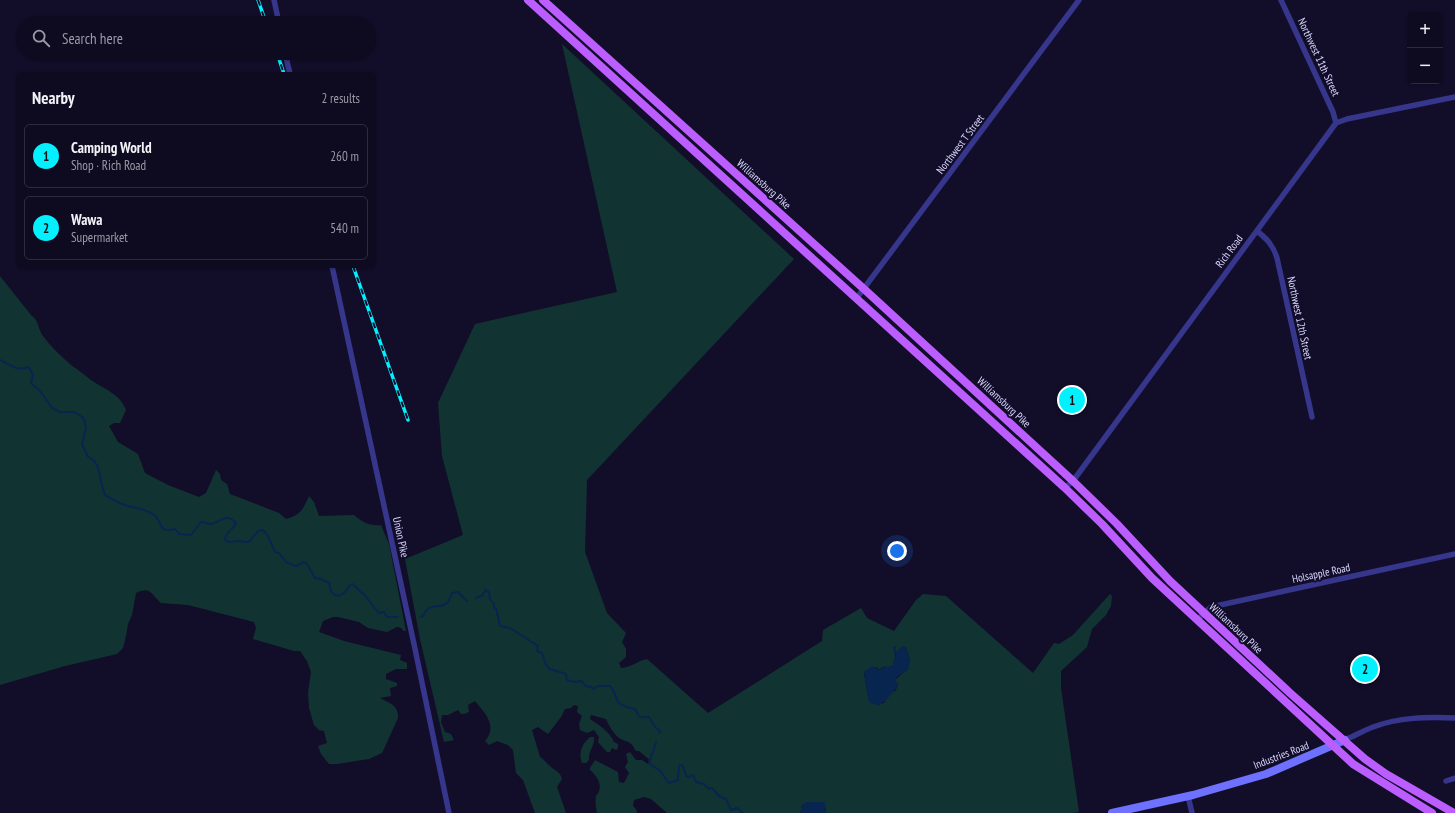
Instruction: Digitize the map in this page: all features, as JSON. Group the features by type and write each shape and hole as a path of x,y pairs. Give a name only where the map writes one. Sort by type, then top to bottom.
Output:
{"main road":[{"name":"Williamsburg Pike","path":"528,0 1065,488 1102,524 1152,578 1333,746 1359,768 1428,812"},
{"name":"Williamsburg Pike","path":"543,0 864,289 1073,481 1117,524 1152,564 1290,693 1365,759 1386,774 1454,813"}],"street":[{"path":"274,0 277,16"},
{"name":"Northwest T Street","path":"856,299 1079,0"},
{"name":"Northwest 11th Street","path":"1281,0 1333,112 1336,123"},
{"path":"287,60 290,72"},
{"path":"1336,123 1348,119 1455,96"},
{"name":"Rich Road","path":"1065,488 1073,481 1336,123"},
{"name":"Northwest 12th Street","path":"1257,231 1267,239 1274,248 1277,258 1312,417"},
{"name":"Union Pike","path":"332,268 449,813"},
{"name":"Holsapple Road","path":"1196,620 1211,607 1455,554"},
{"name":"Industries Road","path":"1112,813 1188,796 1266,774 1333,746 1373,727 1393,721 1414,718 1455,718"},
{"path":"1446,781 1455,778"},
{"path":"1188,796 1192,813"},
{"path":"1428,812 1434,801"}],"green space":[{"path":"562,44 794,259 587,480 585,552 607,613 626,633 622,642 626,649 626,657 619,663 621,668 647,659 708,713 822,641 823,630 861,608 867,618 894,631 916,600 923,594 946,596 1033,673 1054,643 1059,644 1073,635 1110,594 1112,596 1111,606 1106,615 1092,629 1087,647 1061,671 1061,688 1079,812 826,813 826,808 812,802 807,802 800,812 801,813 667,813 651,799 644,797 634,800 633,806 637,813 597,813 596,796 599,792 600,785 590,770 595,760 618,772 619,782 624,783 629,773 625,767 628,762 626,754 630,752 636,760 642,760 648,764 651,761 639,751 636,751 630,743 619,738 611,729 606,719 591,715 590,719 604,729 614,742 618,744 618,748 616,750 612,748 610,752 607,752 598,742 599,737 594,730 587,733 580,730 579,724 582,716 577,712 578,706 574,705 571,708 565,709 548,734 538,727 532,730 540,757 561,776 562,779 557,787 566,813 535,813 523,780 516,773 513,750 508,745 497,741 489,745 485,741 490,730 489,720 475,701 468,705 469,712 461,714 458,710 448,715 442,715 441,722 445,732 451,734 454,740 444,742 420,639 405,559 463,535 442,456 438,403 475,324 617,292","holes":["906,647 910,660 905,671 895,680 898,684 896,690 890,694 884,703 871,703 868,699 864,674 865,671 876,667 880,670 882,667 889,667 893,665 895,659 895,648 898,652"]},
{"path":"0,276 36,320 41,333 53,348 71,365 91,380 111,392 123,404 126,410 120,423 114,423 109,426 118,442 138,454 145,473 168,485 199,497 206,493 216,470 220,474 221,480 227,484 230,494 279,513 286,519 295,516 301,511 309,496 314,502 319,516 354,515 367,523 381,525 389,544 406,631 397,627 387,632 368,628 359,622 333,617 323,621 319,632 344,641 401,655 400,660 407,663 407,669 396,669 386,674 386,679 397,683 397,686 390,688 391,696 380,698 395,707 398,718 382,753 369,759 329,764 321,754 318,746 327,743 324,731 319,730 314,725 309,708 308,693 311,672 307,661 300,651 294,651 253,639 256,628 254,622 188,605 161,603 150,592 144,590 136,593 123,648 117,654 65,666 0,685"},
{"path":"590,737 594,737 594,740 589,760 586,763 582,763 580,755 582,748"}],"water":[{"path":"896,646 896,651 903,646 906,647 910,660 908,670 896,678 895,680 898,684 896,689 886,701 881,703 879,706 871,703 868,699 864,672 872,666 880,670 884,666 889,667 893,665 896,655 893,647"},
{"path":"807,802 825,802 826,813 801,813 801,805"}],"waterway":[{"path":"0,360 17,368 21,369 28,367 33,375 31,383 41,392 52,408 60,412 74,412 84,419 86,428 82,444 88,457 93,460 98,468 105,495 120,503 145,510 153,514 165,530 175,529 179,534 191,535 201,522 211,524 226,518 229,518 236,523 228,532 225,540 228,542 249,542 258,531 263,530 268,536 275,552 279,553 286,562 296,566 304,562 307,564 315,578 329,583 333,594 338,596 341,595 353,584 366,596 379,613 384,612 387,617 398,617"},
{"path":"476,598 483,595 485,590 489,592 490,599 494,604 494,608 496,608 500,626 510,628 538,646 537,651 542,653 546,665 550,669 566,674 567,680 575,682 581,681 586,686 593,689 598,686 610,686 618,702 626,707 635,709 637,714 640,716 649,717 655,727 660,731 659,733"},
{"path":"420,617 423,616 429,608 445,605 449,601 452,593 458,592 467,601"},
{"path":"656,742 649,762 660,771 669,783 678,780 679,766 681,765 683,766 686,776 689,777 693,775 696,782 704,784 709,789 712,788 719,796 726,799 731,810 737,808 743,813"}],"railway":[{"path":"258,0 264,16"},
{"path":"279,60 283,72"},
{"path":"354,268 408,420"}],"place":[{"name":"Camping World","path":"1072,400"},
{"name":"Wawa","path":"1365,669"}]}
